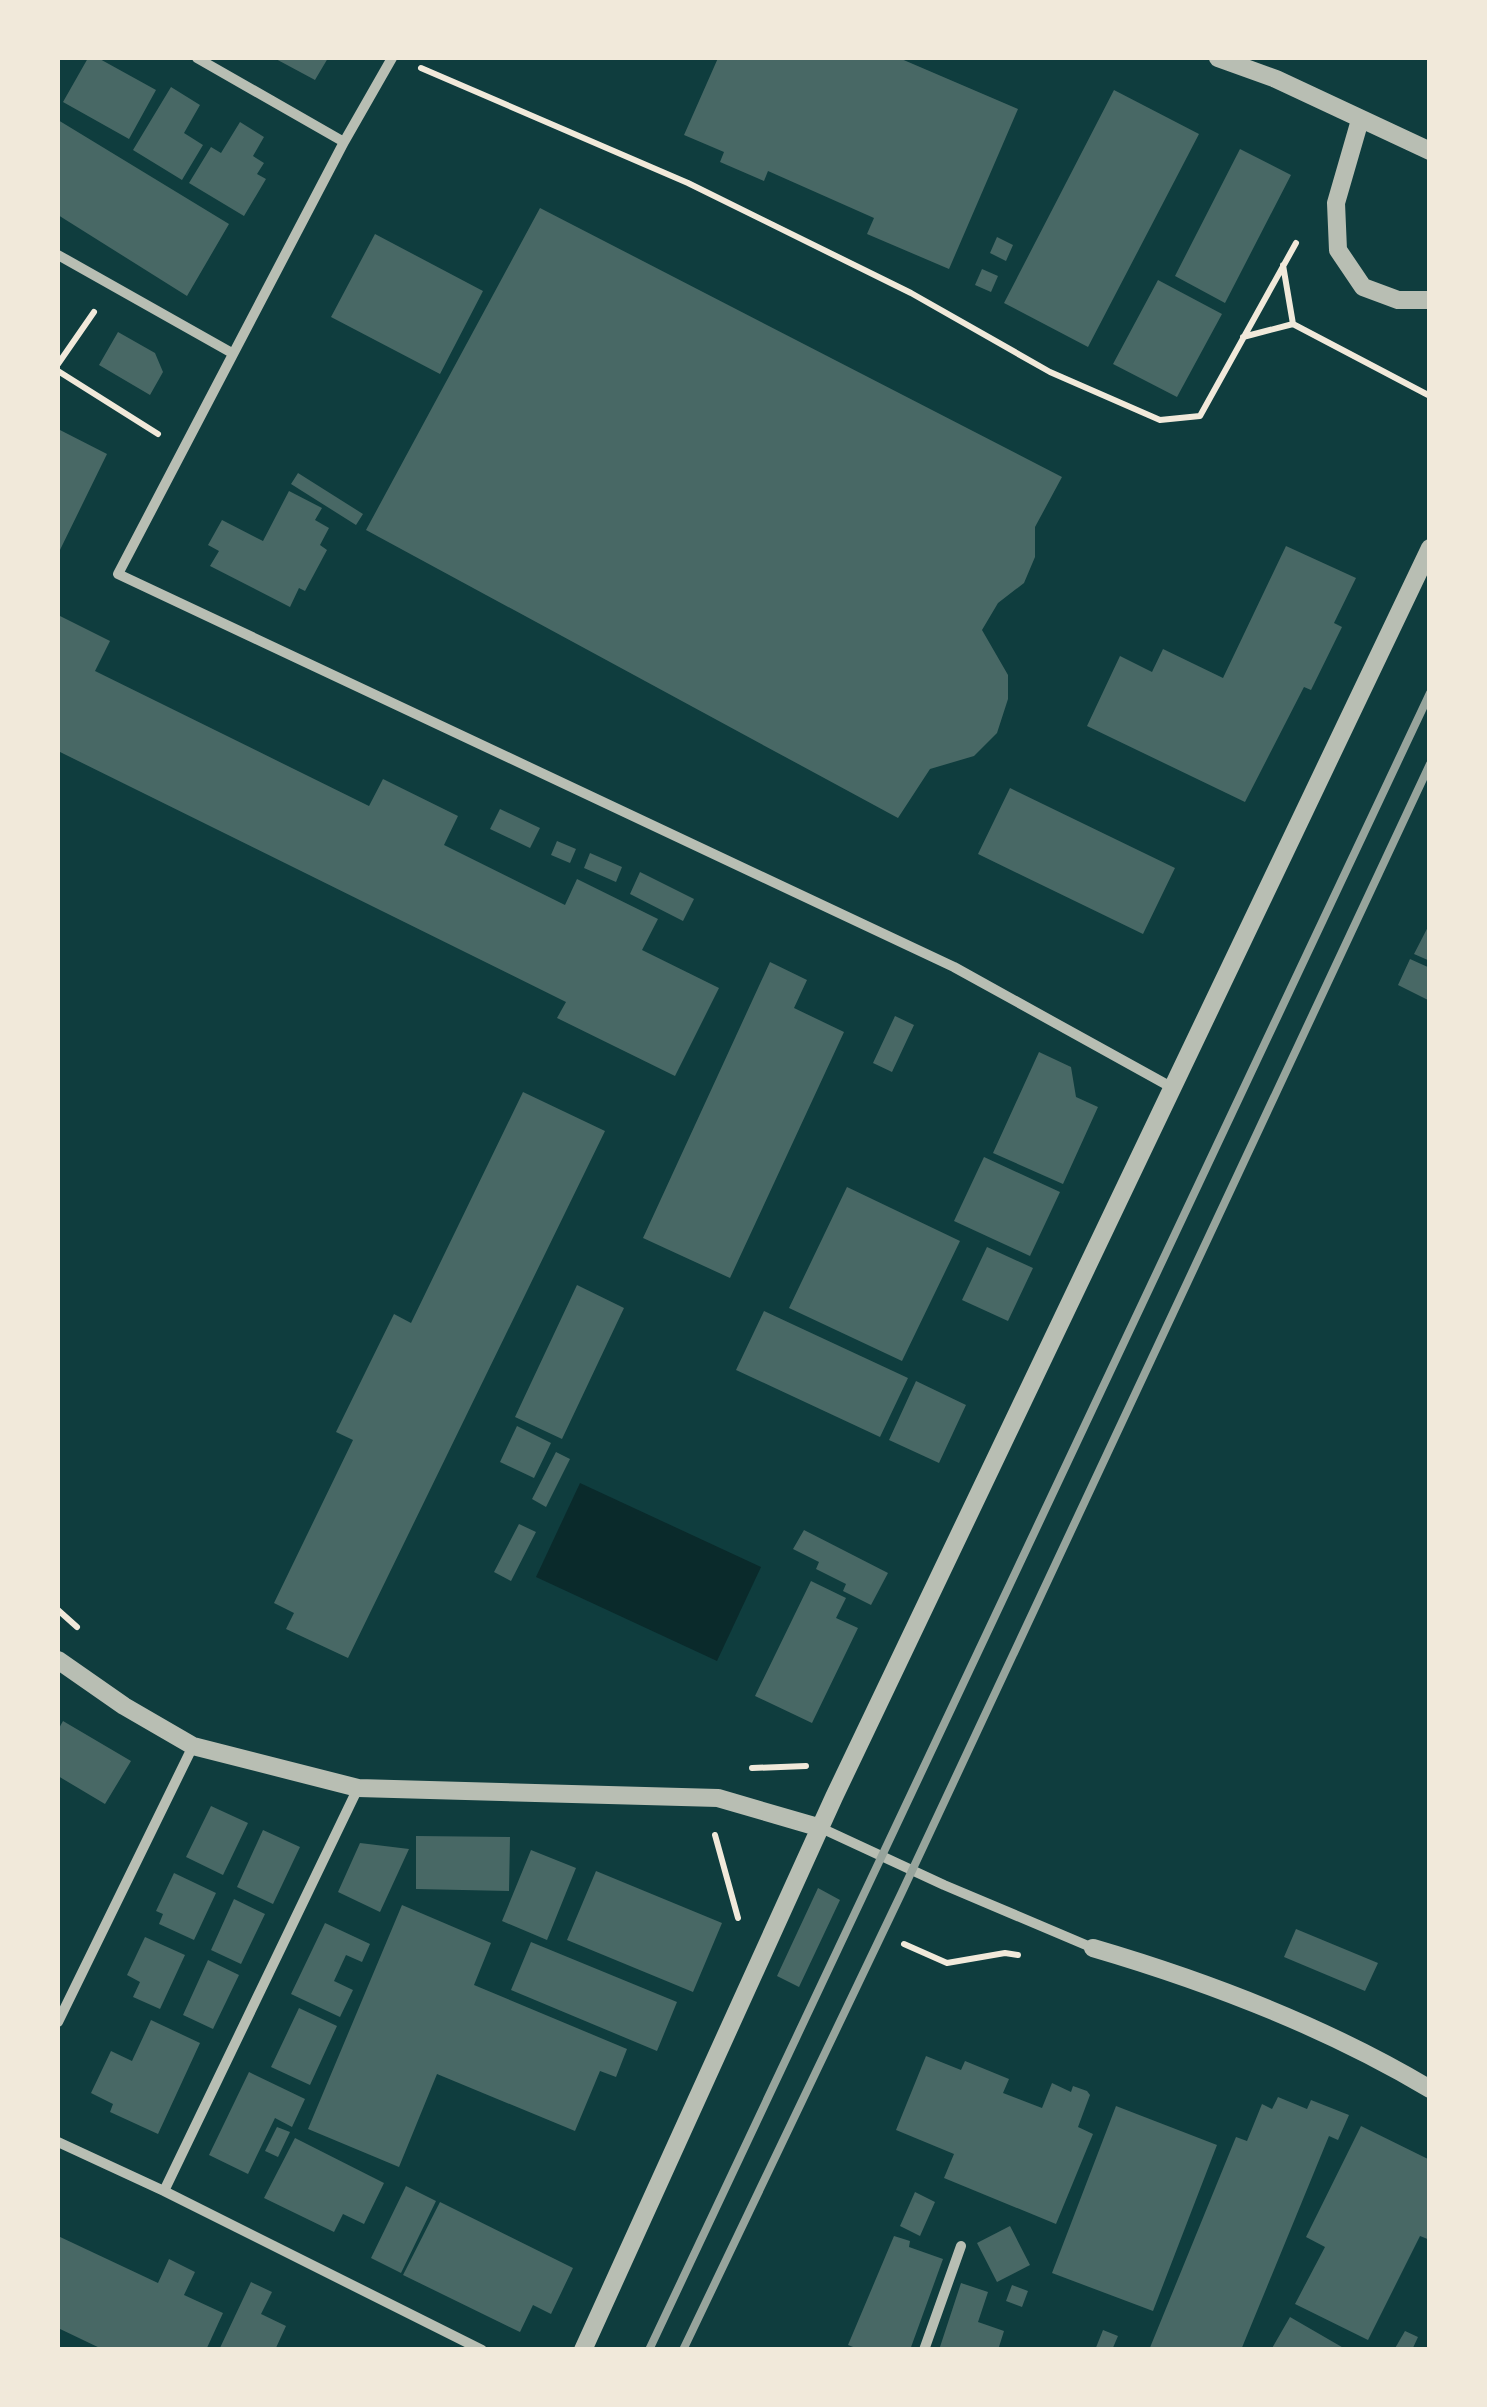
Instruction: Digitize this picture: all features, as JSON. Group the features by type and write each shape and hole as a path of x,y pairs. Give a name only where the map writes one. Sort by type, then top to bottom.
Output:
{"street":[{"path":"196,58 344,142"},
{"path":"392,58 118,574 954,967 1170,1087"},
{"path":"1218,58 1276,79 1430,151"},
{"path":"1360,120 1336,203 1338,250 1364,287 1398,300 1430,300"},
{"path":"58,254 232,353"},
{"path":"583,2350 822,1828 1170,1087 1430,548"},
{"path":"58,1660 124,1706 193,1746 358,1788 718,1798 822,1828 1094,1948 1186,1975 1384,2062 1430,2089"},
{"path":"58,2022 193,1746"},
{"path":"164,2191 358,1788"},
{"path":"58,2142 482,2350"},
{"path":"924,2350 961,2246"}],"path":[{"path":"415,65 688,182 911,294 1050,372 1160,420 1200,416 1296,243"},
{"path":"1282,264 1293,324"},
{"path":"109,284 58,367 182,449"},
{"path":"1242,337 1293,324 1430,396"},
{"path":"58,1610 85,1634"},
{"path":"737,1768 806,1766"},
{"path":"904,1944 947,1963 1004,1953 1024,1956"}],"water":[{"path":"580,1483 761,1567 717,1661 536,1577"}],"building":[{"path":"88,58 98,58 156,90 129,139 63,102"},
{"path":"274,58 328,58 315,80"},
{"path":"718,58 899,58 1018,109 949,269 867,234 874,218 768,171 764,181 720,162 724,152 684,135"},
{"path":"171,87 200,105 184,133 203,145 182,180 133,150"},
{"path":"1114,90 1199,134 1088,347 1004,303"},
{"path":"58,120 229,224 187,296 58,215"},
{"path":"240,122 264,137 253,156 264,163 257,174 266,179 244,216 189,183 211,147 221,153"},
{"path":"1240,149 1291,175 1225,303 1175,276"},
{"path":"540,208 1062,477 1035,527 1035,557 1024,583 998,603 982,630 1008,675 1008,699 997,733 974,756 930,769 898,818 366,530"},
{"path":"375,234 483,291 440,374 331,317"},
{"path":"997,237 1013,245 1006,261 990,253"},
{"path":"982,269 998,276 991,292 975,285"},
{"path":"1158,280 1222,314 1177,397 1113,364"},
{"path":"118,332 155,353 163,372 150,395 99,365"},
{"path":"58,429 107,454 58,554"},
{"path":"298,473 363,514 356,525 291,484"},
{"path":"289,491 322,508 315,520 329,528 320,545 327,550 305,591 299,588 290,607 210,566 219,551 208,545 222,520 263,541"},
{"path":"1286,546 1356,578 1334,623 1342,627 1311,690 1304,687 1245,802 1087,726 1120,656 1152,672 1163,649 1223,678"},
{"path":"58,615 110,641 95,671 369,806 383,779 458,816 444,845 565,905 577,879 658,919 642,950 719,988 675,1076 557,1018 566,1002 58,751"},
{"path":"1010,788 1175,868 1143,934 978,854"},
{"path":"500,809 540,828 530,848 490,829"},
{"path":"557,841 576,849 570,863 551,855"},
{"path":"590,853 622,867 616,882 584,868"},
{"path":"640,872 694,899 683,921 630,894"},
{"path":"1430,923 1430,961 1414,954"},
{"path":"1410,959 1430,968 1430,1001 1398,985"},
{"path":"770,962 807,980 794,1008 844,1032 730,1278 643,1238"},
{"path":"895,1016 914,1025 892,1072 873,1063"},
{"path":"1039,1052 1071,1067 1076,1097 1098,1107 1063,1184 993,1153"},
{"path":"523,1092 605,1131 348,1658 286,1629 294,1613 274,1603 353,1440 336,1432 394,1314 411,1323"},
{"path":"984,1157 1060,1192 1030,1256 954,1221"},
{"path":"847,1187 960,1241 902,1361 789,1308"},
{"path":"987,1247 1033,1268 1008,1321 962,1300"},
{"path":"577,1285 624,1308 562,1439 515,1417"},
{"path":"764,1311 908,1378 880,1437 736,1370"},
{"path":"916,1381 966,1405 939,1463 889,1440"},
{"path":"517,1426 551,1443 534,1478 500,1462"},
{"path":"556,1452 570,1459 546,1507 532,1499"},
{"path":"519,1524 536,1532 511,1581 494,1572"},
{"path":"804,1530 888,1573 871,1605 843,1591 846,1584 816,1569 819,1562 793,1549"},
{"path":"811,1581 846,1598 836,1618 858,1628 812,1723 755,1696"},
{"path":"63,1721 131,1761 105,1804 58,1776 58,1730"},
{"path":"211,1806 248,1823 223,1875 186,1857"},
{"path":"263,1830 300,1847 273,1904 237,1887"},
{"path":"416,1836 510,1837 509,1891 416,1889"},
{"path":"360,1843 409,1849 380,1912 338,1892"},
{"path":"531,1850 576,1868 547,1940 502,1921"},
{"path":"596,1871 722,1923 693,1992 567,1940"},
{"path":"174,1873 216,1893 194,1940 159,1924 163,1914 156,1911"},
{"path":"818,1888 840,1900 799,1987 777,1976"},
{"path":"234,1899 265,1914 241,1964 211,1950"},
{"path":"402,1905 491,1943 474,1985 627,2049 616,2077 600,2071 575,2131 437,2074 399,2167 308,2129"},
{"path":"325,1923 370,1944 362,1962 346,1955 334,1981 353,1990 340,2017 291,1994"},
{"path":"1296,1929 1378,1963 1365,1991 1284,1957"},
{"path":"145,1937 185,1955 160,2009 133,1997 140,1982 127,1975"},
{"path":"531,1942 677,2002 657,2051 511,1990"},
{"path":"208,1960 239,1975 213,2029 183,2015"},
{"path":"299,2008 337,2026 310,2085 271,2067"},
{"path":"151,2020 200,2043 158,2134 110,2112 113,2104 91,2093 111,2051 132,2061"},
{"path":"926,2056 961,2070 965,2061 1009,2079 1003,2093 1042,2108 1052,2083 1071,2092 1073,2086 1087,2091 1090,2095 1078,2127 1093,2134 1056,2224 944,2178 954,2154 896,2130"},
{"path":"249,2072 305,2099 292,2127 275,2118 248,2174 209,2155"},
{"path":"1278,2097 1307,2109 1311,2100 1349,2115 1338,2140 1329,2136 1241,2350 1149,2350 1236,2137 1247,2141 1262,2104 1272,2109"},
{"path":"1116,2106 1217,2145 1153,2311 1052,2273"},
{"path":"1361,2126 1430,2160 1430,2240 1420,2236 1368,2340 1295,2304 1325,2247 1306,2237"},
{"path":"277,2127 290,2132 278,2157 265,2151"},
{"path":"295,2138 384,2183 364,2224 343,2214 334,2232 264,2198"},
{"path":"406,2186 436,2201 401,2273 371,2258"},
{"path":"915,2192 935,2202 920,2236 900,2226"},
{"path":"440,2202 573,2268 551,2314 533,2305 520,2332 403,2275"},
{"path":"1010,2226 1030,2265 997,2282 977,2243"},
{"path":"58,2236 158,2283 169,2259 195,2272 184,2295 223,2313 206,2350 104,2350 58,2328"},
{"path":"894,2236 910,2241 909,2247 943,2259 910,2350 861,2350 848,2345"},
{"path":"251,2282 272,2292 261,2314 286,2326 275,2350 219,2350"},
{"path":"961,2283 988,2292 978,2322 1004,2331 998,2350 939,2350"},
{"path":"1012,2285 1028,2291 1022,2307 1006,2301"},
{"path":"1290,2317 1347,2350 1271,2350"},
{"path":"1103,2330 1118,2336 1112,2350 1095,2350"},
{"path":"1405,2331 1418,2337 1412,2350 1394,2350"}],"railway":[{"path":"649,2350 1430,693"},
{"path":"683,2350 1430,764"}]}
